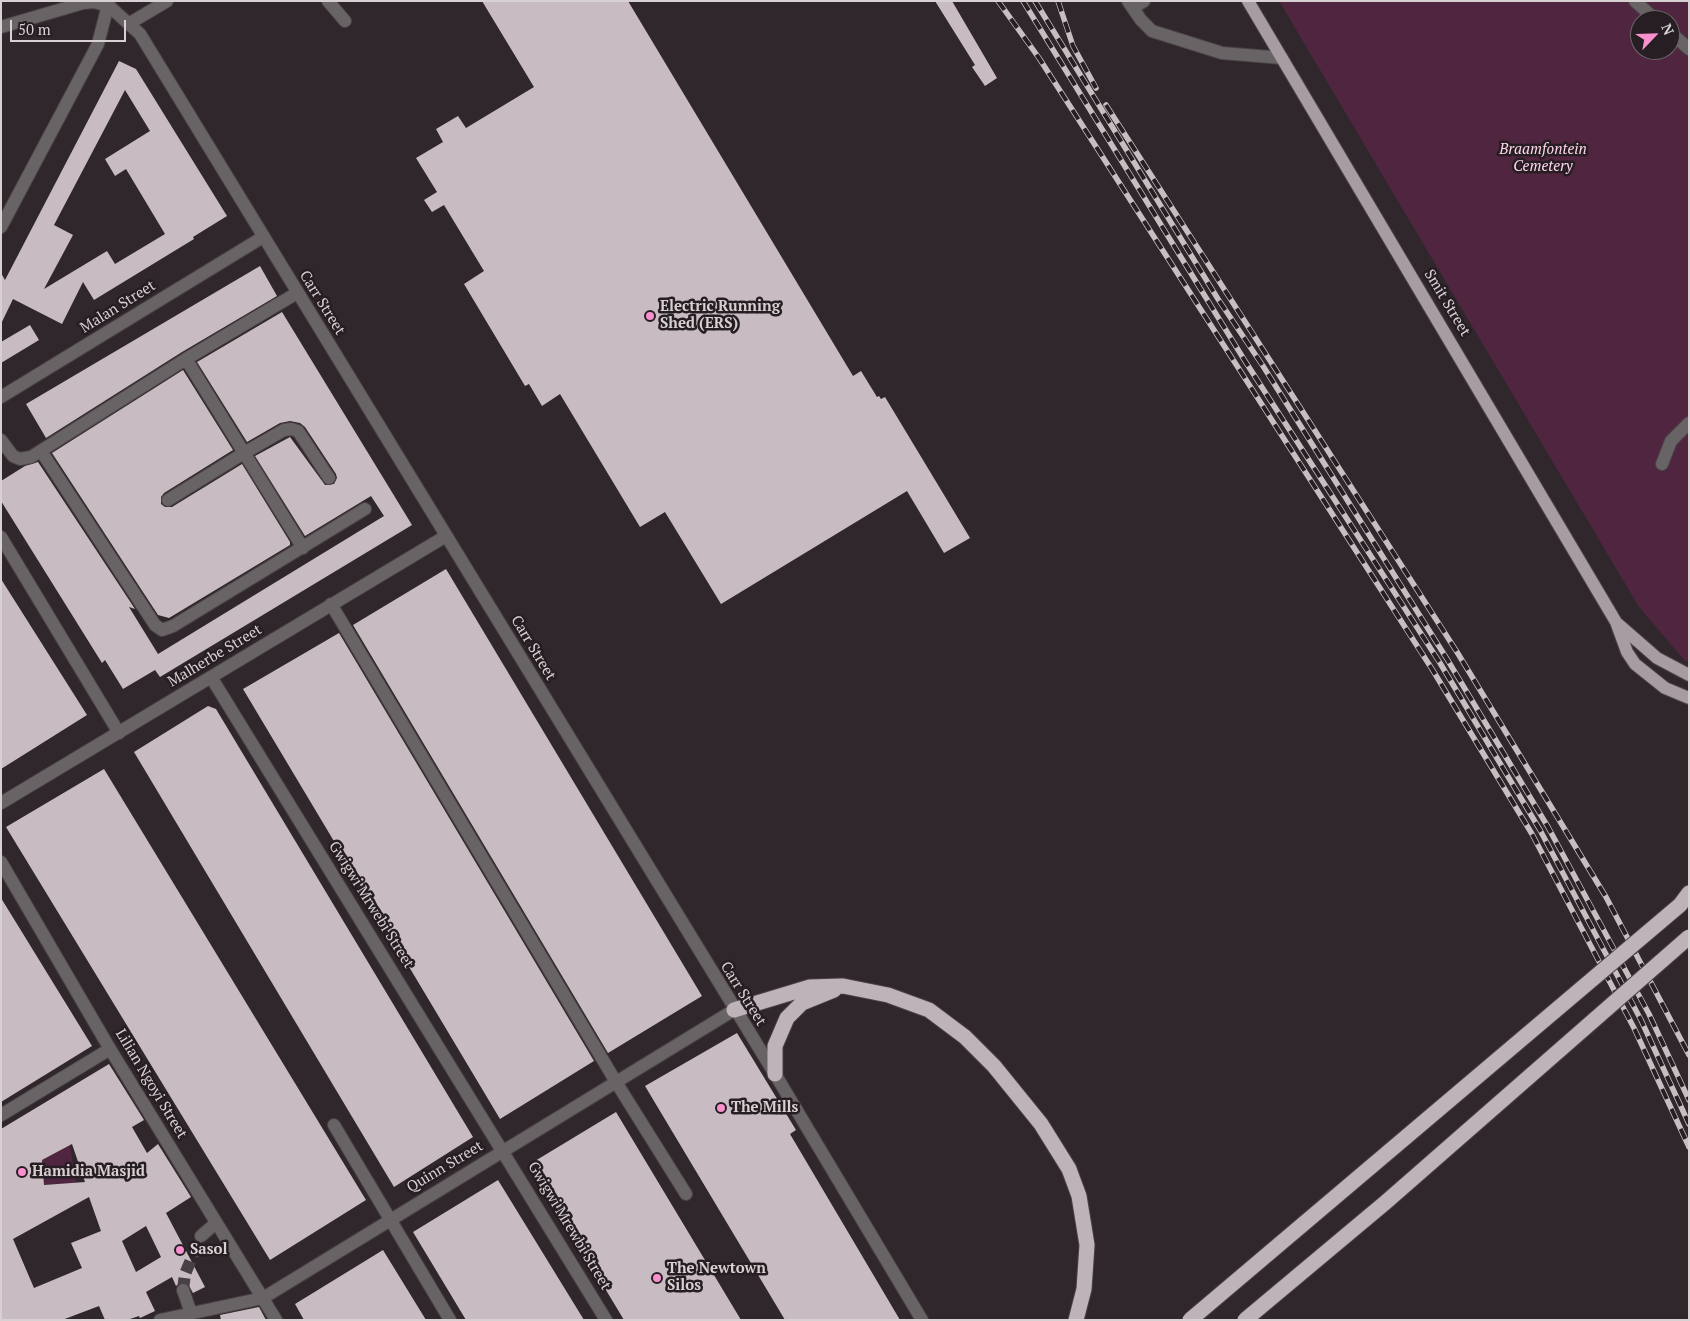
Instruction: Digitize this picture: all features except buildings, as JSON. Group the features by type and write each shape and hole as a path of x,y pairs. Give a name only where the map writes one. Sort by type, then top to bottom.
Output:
{"highway":[{"path":"1190,1320 1686,898"},
{"path":"1245,1320 1386,1202 1689,937"},
{"path":"734,1010 810,987 828,985 867,990 908,1002 929,1010 945,1021 994,1066 1041,1124 1069,1169 1079,1196 1087,1245 1084,1289 1076,1320"},
{"path":"775,1074 776,1046 787,1018 802,1003 843,986"}],"main road":[{"name":"Smit Street","path":"1248,1 1616,622 1627,652 1635,664 1665,688 1689,698"},
{"name":"Smit Street","path":"1616,622 1656,658 1689,675"}],"street":[{"path":"130,23 167,1"},
{"path":"328,1 345,20"},
{"path":"1144,1 1130,5 1152,32 1222,53 1282,58"},
{"path":"1635,1 1645,10"},
{"path":"1,27 83,3 109,4 98,44 1,227"},
{"name":"Carr Street","path":"109,4 130,23 147,44 257,240 297,293 734,1010 775,1074 922,1320"},
{"name":"Malan Street","path":"4,391 257,240"},
{"path":"1,440 13,456 20,459 31,457 186,359 297,293"},
{"path":"186,359 303,548"},
{"path":"1662,464 1671,441 1689,424"},
{"path":"168,500 244,453 284,430 292,428 298,431 329,478"},
{"path":"41,451 155,625 162,630 173,626 365,509"},
{"name":"Malherbe Street","path":"1,803 446,536"},
{"path":"1,538 119,733"},
{"path":"332,604 616,1082 686,1194"},
{"name":"Gwigwi Mrwebi Street","path":"212,677 503,1150"},
{"name":"Lilian Ngoyi Street","path":"1,862 110,1050 276,1320"},
{"name":"Quinn Street","path":"160,1320 263,1298 734,1010"},
{"path":"1,1115 110,1050"},
{"path":"334,1125 450,1320"},
{"name":"Gwigwi Mrewbi Street","path":"503,1150 606,1320"},
{"path":"201,1236 216,1222"},
{"path":"183,1290 191,1313"}],"green space":[{"name":"Braamfontein Cemetery","path":"1279,1 1689,1 1689,661 1685,661 1639,607"},
{"path":"70,1145 76,1183 44,1185 42,1160"}],"tunnel":[{"path":"183,1290 185,1274 201,1236"}],"railway":[{"path":"998,1 1039,58 1432,669 1532,834 1634,1028 1689,1147"},
{"path":"1023,1 1245,361 1440,663 1540,830 1641,1020 1689,1124"},
{"path":"1035,1 1218,299 1263,366 1447,659 1548,827 1649,1014 1689,1100"},
{"path":"1058,1 1073,46 1096,88"},
{"path":"1106,105 1457,652 1606,897 1689,1055"}],"place":[{"name":"Electric Running Shed (ERS)","path":"650,316"},
{"name":"The Mills","path":"721,1108"},
{"name":"Hamidia Masjid","path":"22,1172"},
{"name":"Sasol","path":"180,1250"},
{"name":"The Newtown Silos","path":"657,1278"}]}
